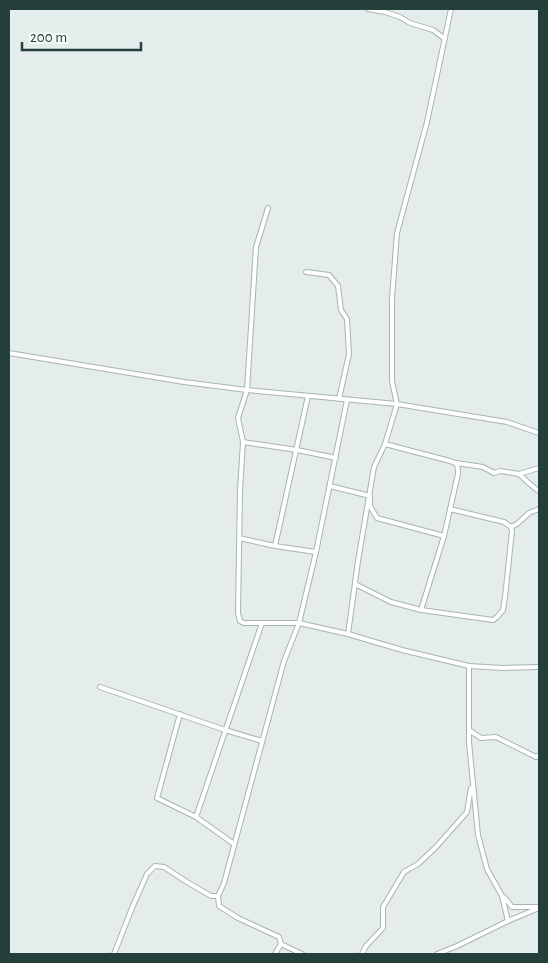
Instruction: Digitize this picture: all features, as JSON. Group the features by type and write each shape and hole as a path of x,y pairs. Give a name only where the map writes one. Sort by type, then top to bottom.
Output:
{"street":[{"path":"368,9 385,12 410,23 433,30 444,39"},
{"path":"348,634 354,584 374,467 385,444 397,404 392,381 392,298 397,233 427,122 451,9"},
{"path":"268,208 256,247 247,390 238,418 243,442 240,490 238,617 244,623 299,623 469,666 503,668 539,667"},
{"path":"306,272 329,276 338,286 341,310 347,319 349,354 339,399"},
{"path":"9,353 184,382 397,404 507,422 539,433"},
{"path":"275,546 308,396"},
{"path":"275,954 281,944 279,937 238,918 219,906 218,896 224,883 284,661 299,623 348,400"},
{"path":"243,442 336,458"},
{"path":"385,444 456,463 483,467 494,473 500,471 519,474 539,468"},
{"path":"421,610 444,536 458,474 456,463"},
{"path":"519,474 539,491"},
{"path":"330,486 370,496"},
{"path":"370,496 370,506 377,518 444,536"},
{"path":"354,584 391,602 421,610 493,620 498,617 505,597 511,527 504,522 450,508"},
{"path":"511,527 529,513 539,509"},
{"path":"239,538 316,552"},
{"path":"196,817 262,623"},
{"path":"469,666 469,730 473,782 478,835 487,869 502,896 512,907 539,907"},
{"path":"100,687 262,741"},
{"path":"180,714 157,798 196,817 234,844"},
{"path":"469,730 481,738 496,737 536,757 539,755"},
{"path":"362,954 366,946 383,928 384,907 404,872 418,864 436,847 467,812 473,782"},
{"path":"114,954 147,874 155,866 164,867 211,896 218,896"},
{"path":"502,896 508,921"},
{"path":"437,954 539,907"},
{"path":"281,944 302,954"}]}
